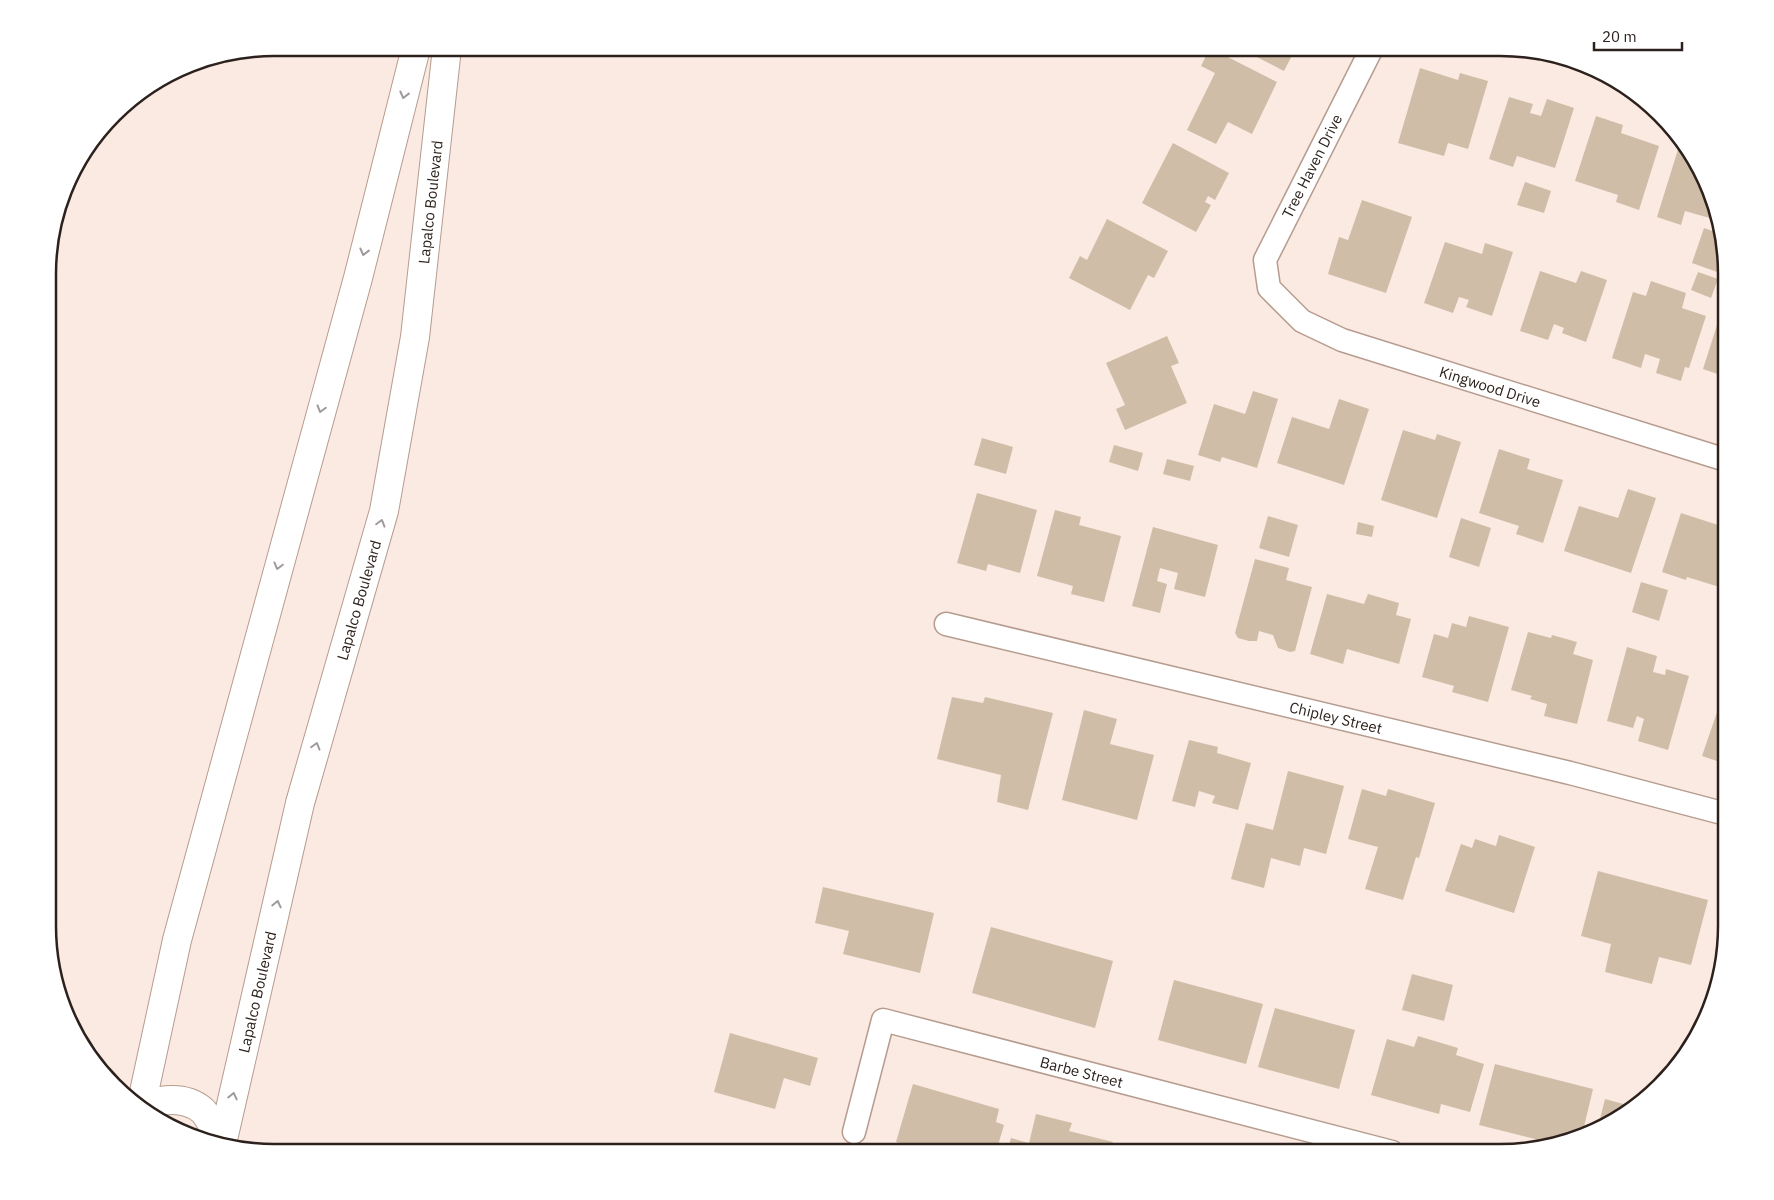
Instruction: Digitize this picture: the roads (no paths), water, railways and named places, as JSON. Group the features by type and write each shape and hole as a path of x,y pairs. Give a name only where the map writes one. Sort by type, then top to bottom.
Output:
{"main road":[{"path":"142,1100 177,940 358,278 414,56"},
{"name":"Lapalco Boulevard","path":"223,1138 300,803 384,511 415,337 446,56"},
{"path":"148,1104 163,1099 184,1101 202,1110 217,1136"}],"street":[{"name":"Tree Haven Drive","path":"1269,288 1266,260 1368,56"},
{"name":"Kingwood Drive","path":"1269,288 1302,321 1342,340 1718,458"},
{"name":"Chipley Street","path":"946,624 1570,773 1718,812"},
{"name":"Barbe Street","path":"854,1132 883,1020 1361,1144"}]}
